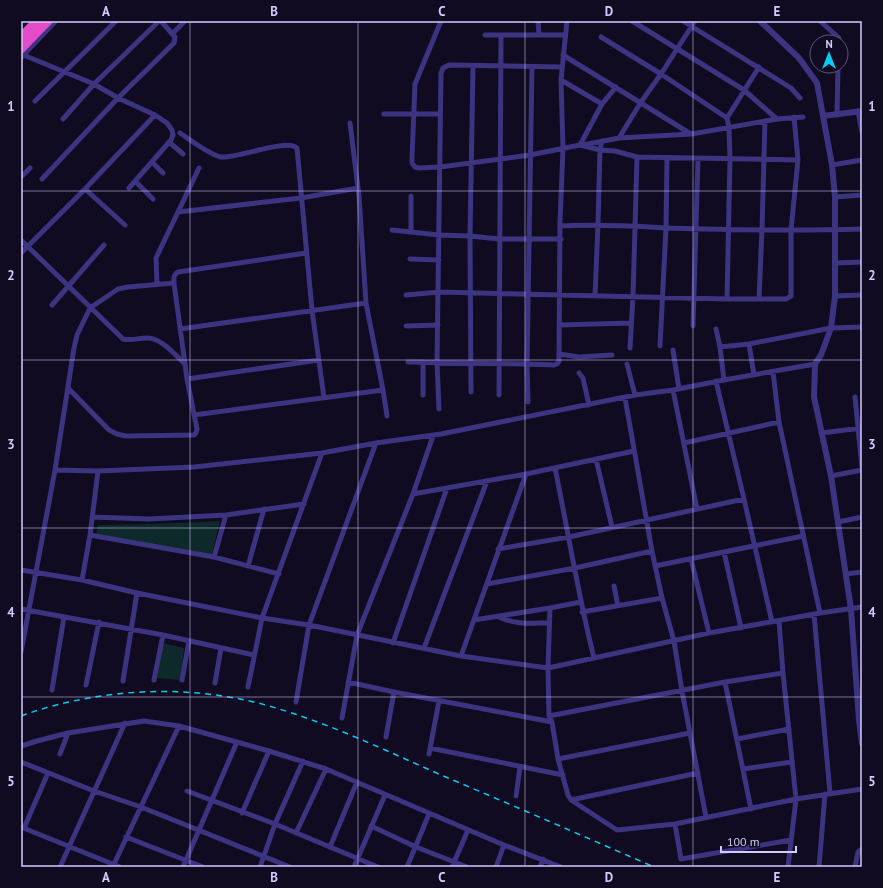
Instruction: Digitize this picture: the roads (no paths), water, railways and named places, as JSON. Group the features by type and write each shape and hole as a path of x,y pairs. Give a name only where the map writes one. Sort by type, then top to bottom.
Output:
{"highway":[{"path":"21,37 37,21"},
{"path":"22,54 48,21"}],"street":[{"path":"55,21 22,54 94,84 118,98 167,122 172,130 173,135 169,142 129,188"},
{"path":"35,101 116,21"},
{"path":"42,179 118,98 174,42 175,37 160,21 94,84 63,119"},
{"path":"172,34 185,21"},
{"path":"441,21 415,84 412,163 415,167 440,167 530,155 619,138 692,134 777,119 803,117"},
{"path":"538,21 539,34"},
{"path":"408,362 554,365 559,361 560,226 563,148 561,80 567,21"},
{"path":"632,21 744,90 777,119"},
{"path":"683,21 791,88 800,98"},
{"path":"619,138 641,102 661,74 676,48 695,21"},
{"path":"760,21 799,58 817,83 832,165 836,229 835,296 831,328 821,355 815,364 814,397 831,476 851,609 862,744"},
{"path":"820,21 835,34"},
{"path":"485,35 565,35"},
{"path":"499,395 501,36"},
{"path":"601,38 661,74 727,118"},
{"path":"563,55 692,134"},
{"path":"439,409 437,362 441,73 443,68 449,65 473,67 562,67"},
{"path":"471,392 470,236 473,67"},
{"path":"528,402 527,364 532,67"},
{"path":"727,299 730,159 729,128 727,118 759,67"},
{"path":"837,115 838,74"},
{"path":"561,80 602,104"},
{"path":"580,145 602,104 616,88"},
{"path":"823,116 860,111 862,132"},
{"path":"384,114 440,114"},
{"path":"21,253 85,189 155,115"},
{"path":"406,295 438,292 786,300 791,296 791,230 798,160 794,117"},
{"path":"759,299 765,121"},
{"path":"350,123 358,188 366,303 387,416"},
{"path":"180,133 197,145 220,157 239,155 276,146 295,146 297,148 312,310 324,398"},
{"path":"595,296 600,150 602,141"},
{"path":"169,142 184,154"},
{"path":"580,145 600,150 615,151 637,157 798,160"},
{"path":"630,348 637,157"},
{"path":"660,346 666,228 667,158"},
{"path":"693,326 698,159"},
{"path":"832,165 862,160"},
{"path":"152,162 163,172"},
{"path":"21,177 30,168"},
{"path":"157,284 156,258 199,168"},
{"path":"135,181 153,199"},
{"path":"178,212 301,198 358,188"},
{"path":"85,189 125,225"},
{"path":"411,196 411,232"},
{"path":"835,197 862,196"},
{"path":"560,226 598,224 666,228 791,230 862,228"},
{"path":"392,230 499,239 561,239"},
{"path":"21,240 123,339 129,341 149,338 162,342 185,364"},
{"path":"52,305 104,245"},
{"path":"68,388 109,430 117,434 126,436 194,435 197,429 187,378 174,276 178,272 306,253"},
{"path":"410,259 439,260"},
{"path":"836,263 862,262"},
{"path":"21,652 22,639 29,610 55,470 77,335 90,308 118,289 174,283"},
{"path":"835,296 862,295"},
{"path":"180,329 366,303"},
{"path":"559,325 631,324"},
{"path":"406,326 438,325"},
{"path":"720,347 749,344 831,328 862,327"},
{"path":"716,329 724,380"},
{"path":"749,344 754,375"},
{"path":"673,350 679,389"},
{"path":"559,354 579,357 612,355"},
{"path":"187,378 319,360"},
{"path":"423,362 423,395"},
{"path":"627,364 635,395"},
{"path":"55,470 98,471 194,467 322,453 376,443 433,436 635,395 679,389 815,364"},
{"path":"773,372 779,422 803,536 817,613 828,794 819,867"},
{"path":"579,373 583,378 588,405"},
{"path":"716,381 772,622"},
{"path":"194,415 383,390"},
{"path":"673,390 697,509"},
{"path":"831,476 862,469 860,428 855,397"},
{"path":"625,398 652,551 662,598 674,641 706,817"},
{"path":"684,443 728,432 779,422"},
{"path":"822,433 860,428"},
{"path":"342,718 357,635 433,436"},
{"path":"296,702 309,625 376,443"},
{"path":"412,494 526,474 634,451"},
{"path":"248,687 262,618 322,453"},
{"path":"596,459 612,527"},
{"path":"555,468 569,536 582,612 594,658"},
{"path":"82,580 90,535 98,471"},
{"path":"461,656 526,474"},
{"path":"424,648 487,481"},
{"path":"393,643 447,488"},
{"path":"498,549 569,536 744,499"},
{"path":"92,518 149,519 226,515 304,504"},
{"path":"248,566 264,509"},
{"path":"214,557 226,515"},
{"path":"838,522 862,517"},
{"path":"90,535 214,557 279,574"},
{"path":"655,566 803,536"},
{"path":"487,584 575,568 652,551"},
{"path":"724,552 741,628"},
{"path":"691,558 709,633"},
{"path":"21,570 82,580 137,593 262,618 309,625 461,656 548,668 709,633 817,613 862,607"},
{"path":"846,574 862,572"},
{"path":"614,586 618,606"},
{"path":"123,681 137,593"},
{"path":"582,612 662,598"},
{"path":"474,620 581,602"},
{"path":"550,608 548,668 550,716 562,776 571,800 617,830 675,824 796,799 862,789"},
{"path":"21,609 99,622 254,655"},
{"path":"499,616 508,621 514,622 549,623"},
{"path":"52,690 64,617"},
{"path":"779,621 796,799 788,867"},
{"path":"86,685 99,622"},
{"path":"154,680 163,635"},
{"path":"182,680 189,641"},
{"path":"215,683 222,648"},
{"path":"550,716 725,682 783,673"},
{"path":"348,682 552,722"},
{"path":"725,682 751,809"},
{"path":"386,737 394,692"},
{"path":"429,754 440,701"},
{"path":"21,746 68,733 125,723 152,721 179,726 269,751 326,769 429,814 561,867"},
{"path":"60,867 125,723"},
{"path":"114,864 179,726"},
{"path":"737,739 789,729"},
{"path":"60,754 68,733"},
{"path":"558,759 690,733"},
{"path":"182,867 237,742"},
{"path":"430,748 562,776"},
{"path":"242,813 269,751"},
{"path":"260,867 275,824 303,761"},
{"path":"21,762 199,830 290,867"},
{"path":"743,769 792,762"},
{"path":"516,796 520,767"},
{"path":"296,833 326,769"},
{"path":"48,773 23,827 120,867"},
{"path":"571,800 698,773"},
{"path":"330,846 357,782"},
{"path":"187,791 242,813 275,824 378,867"},
{"path":"354,867 385,794"},
{"path":"407,867 429,814"},
{"path":"675,824 681,859 791,840"},
{"path":"372,826 416,847 467,867"},
{"path":"452,867 468,830"},
{"path":"126,837 203,867"},
{"path":"496,867 504,845"},
{"path":"855,867 858,852 862,849"},
{"path":"540,867 543,859"}],"railway":[{"path":"21,716 52,706 115,694 180,692 245,700 276,708 339,730 654,867"}]}
